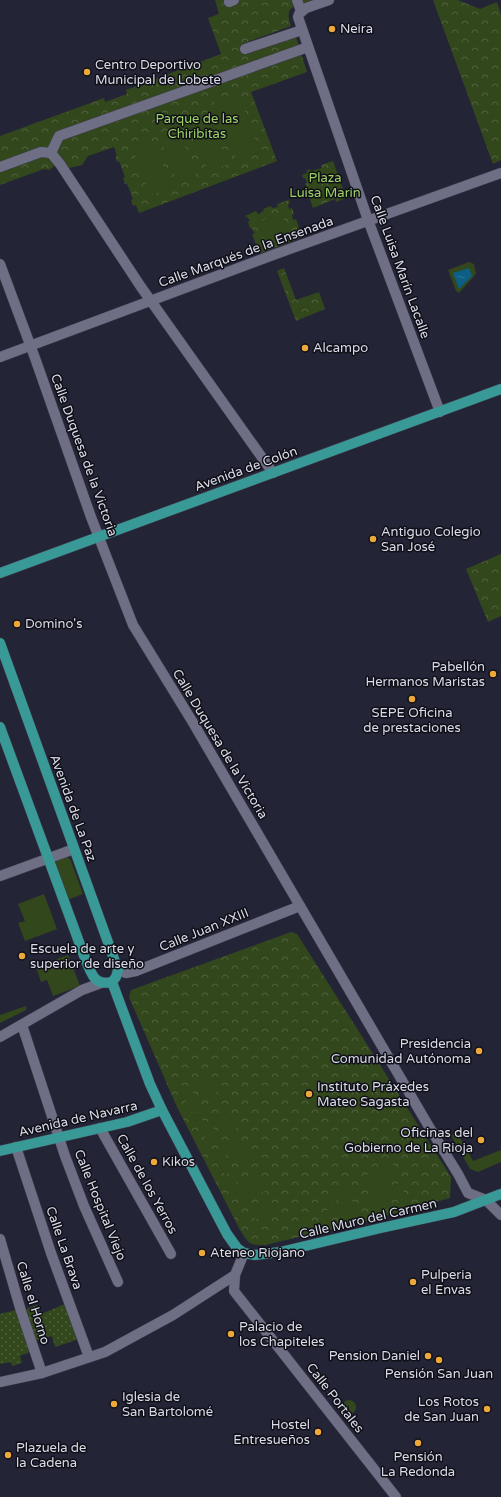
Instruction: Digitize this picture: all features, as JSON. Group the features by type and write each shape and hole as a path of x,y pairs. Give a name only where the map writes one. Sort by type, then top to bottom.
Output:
{"main road":[{"name":"Avenida de Colón","path":"0,573 501,389"},
{"name":"Avenida de La Paz","path":"0,643 118,970"},
{"path":"0,727 86,961 96,980 100,983 112,982 116,977 118,970"},
{"path":"112,982 150,1084 162,1110 227,1234 237,1248 244,1253"},
{"name":"Avenida de Navarra","path":"0,1151 138,1119 162,1110"},
{"name":"Calle Muro del Carmen","path":"244,1253 255,1255 280,1252 454,1212 501,1194"}],"street":[{"name":"Calle Luisa Marín Lacalle","path":"297,0 302,30 368,220 440,412"},
{"path":"299,14 329,0"},
{"path":"244,50 302,30"},
{"path":"51,153 59,136 308,47"},
{"path":"0,167 41,152 51,153 60,164 151,300 273,473"},
{"name":"Calle Marqués de la Ensenada","path":"0,357 368,220 501,173"},
{"name":"Calle Duquesa de la Victoria","path":"0,264 99,537 133,625 192,721 468,1193 486,1200"},
{"path":"0,876 74,849"},
{"name":"Calle Juan XXIII","path":"118,970 126,973 136,971 300,906"},
{"path":"0,1037 82,990 100,983"},
{"name":"Calle Hospital Viejo","path":"22,1025 59,1138 84,1206 118,1282"},
{"name":"Calle de los Yerros","path":"100,1128 171,1254"},
{"name":"Calle La Brava","path":"16,1147 51,1253 88,1357"},
{"path":"486,1200 501,1215"},
{"name":"Calle el Horno","path":"0,1239 21,1312 42,1373"},
{"path":"0,1382 42,1373 105,1352 173,1315 235,1275 244,1253"},
{"name":"Calle Portales","path":"235,1275 234,1291 396,1497"}],"green space":[{"name":"Parque de las Chiribitas","path":"215,0 313,0 296,5 290,10 289,19 291,26 242,44 247,54 296,37 307,72 251,92 277,161 139,213 136,205 133,206 131,200 133,199 127,183 125,184 123,178 125,177 119,161 117,162 115,157 117,156 114,147 88,156 82,165 69,168 63,160 49,170 44,169 0,185 0,136 104,98 105,102 127,94 126,90 221,54 208,18 219,14"},
{"path":"433,0 458,0 480,9 497,2 501,14 501,160 493,164"},
{"path":"238,92 260,152 237,161 214,101"},
{"path":"209,117 228,164 209,172 189,125"},
{"path":"179,131 196,176 178,183 160,138"},
{"path":"154,141 171,188 150,195 133,149"},
{"name":"Plaza Luisa Marin","path":"333,161 346,198 336,202 335,199 313,208 309,196 311,195 305,184 307,183 302,175 307,173 306,171 310,169 311,171 322,168 321,165"},
{"path":"289,200 289,209 292,208 294,214 292,215 293,220 296,219 300,231 298,232 300,238 261,253 252,234 255,233 250,228 248,222 250,221 245,216 256,211 258,214 261,213 264,211 263,209 271,206 272,208 278,207 277,204"},
{"path":"281,213 291,238 267,247 258,222"},
{"path":"469,262 474,264 476,274 459,293 456,291 448,270"},
{"path":"284,268 296,300 319,292 325,309 296,321 277,271"},
{"path":"501,554 501,616 488,622 466,569"},
{"path":"65,857 69,858 71,861 83,894 67,900 55,865 60,859"},
{"path":"44,894 57,929 25,941 18,923 25,921 18,904"},
{"path":"291,932 297,934 451,1177 450,1198 375,1219 265,1245 255,1245 247,1240 240,1230 177,1107 129,997 131,990"},
{"path":"68,955 80,986 53,996 47,980 41,982 36,967"},
{"path":"26,1006 26,1010 0,1023 0,1015"},
{"path":"208,1079 219,1098 214,1101 209,1096 204,1097 198,1085"},
{"path":"191,1089 200,1105 197,1109 198,1112 194,1115 184,1098 186,1093"},
{"path":"224,1105 237,1130 225,1136 216,1119 219,1114 219,1109"},
{"path":"201,1119 206,1122 210,1121 219,1139 209,1145 196,1121"},
{"path":"457,1132 473,1161 501,1150 501,1162 478,1172 470,1169 451,1135"},
{"path":"240,1141 250,1159 246,1162 243,1159 237,1160 230,1146"},
{"path":"224,1151 231,1165 229,1173 225,1175 215,1156"},
{"path":"392,1161 397,1173 396,1177 370,1188 367,1184 363,1183 361,1178"},
{"path":"256,1169 267,1190 257,1195 249,1181 252,1176 252,1172"},
{"path":"234,1181 238,1184 244,1184 252,1199 243,1204 240,1202 230,1183"},
{"path":"398,1184 402,1185 405,1196 371,1207 369,1200 371,1194"},
{"path":"348,1185 351,1191 350,1195 321,1207 318,1200"},
{"path":"352,1201 356,1204 358,1210 326,1220 323,1212"},
{"path":"261,1202 270,1204 272,1206 272,1211 263,1218 257,1219 251,1217 250,1211 252,1208"},
{"path":"65,1304 79,1339 55,1347 52,1336 34,1341 24,1310 37,1305 41,1314"},
{"path":"16,1310 32,1351 20,1356 22,1363 12,1366 11,1362 0,1364 0,1314"},
{"path":"349,1400 354,1402 356,1407 354,1412 349,1414 344,1412 342,1407 344,1402"}],"water":[{"path":"469,268 472,276 459,289 453,273"}],"place":[{"name":"Neira","path":"332,29"},
{"name":"Centro Deportivo Municipal de Lobete","path":"87,72"},
{"name":"Alcampo","path":"305,348"},
{"name":"Antiguo Colegio San José","path":"373,539"},
{"name":"Domino's","path":"17,624"},
{"name":"Pabellón Hermanos Maristas","path":"493,674"},
{"name":"SEPE Oficina de prestaciones","path":"412,699"},
{"name":"Escuela de arte y superior de diseño","path":"22,956"},
{"name":"Presidencia Comunidad Autónoma","path":"479,1051"},
{"name":"Instituto Práxedes Mateo Sagasta","path":"309,1094"},
{"name":"Oficinas del Gobierno de La Rioja","path":"481,1140"},
{"name":"Kikos","path":"154,1162"},
{"name":"Ateneo Riojano","path":"202,1253"},
{"name":"Pulperia el Envas","path":"413,1282"},
{"name":"Palacio de los Chapiteles","path":"231,1334"},
{"name":"Pension Daniel","path":"428,1356"},
{"name":"Pensión San Juan","path":"439,1360"},
{"name":"Iglesia de San Bartolomé","path":"114,1404"},
{"name":"Los Rotos de San Juan","path":"487,1409"},
{"name":"Hostel Entresueños","path":"318,1432"},
{"name":"Pensión La Redonda","path":"418,1443"},
{"name":"Plazuela de la Cadena","path":"8,1455"}]}
